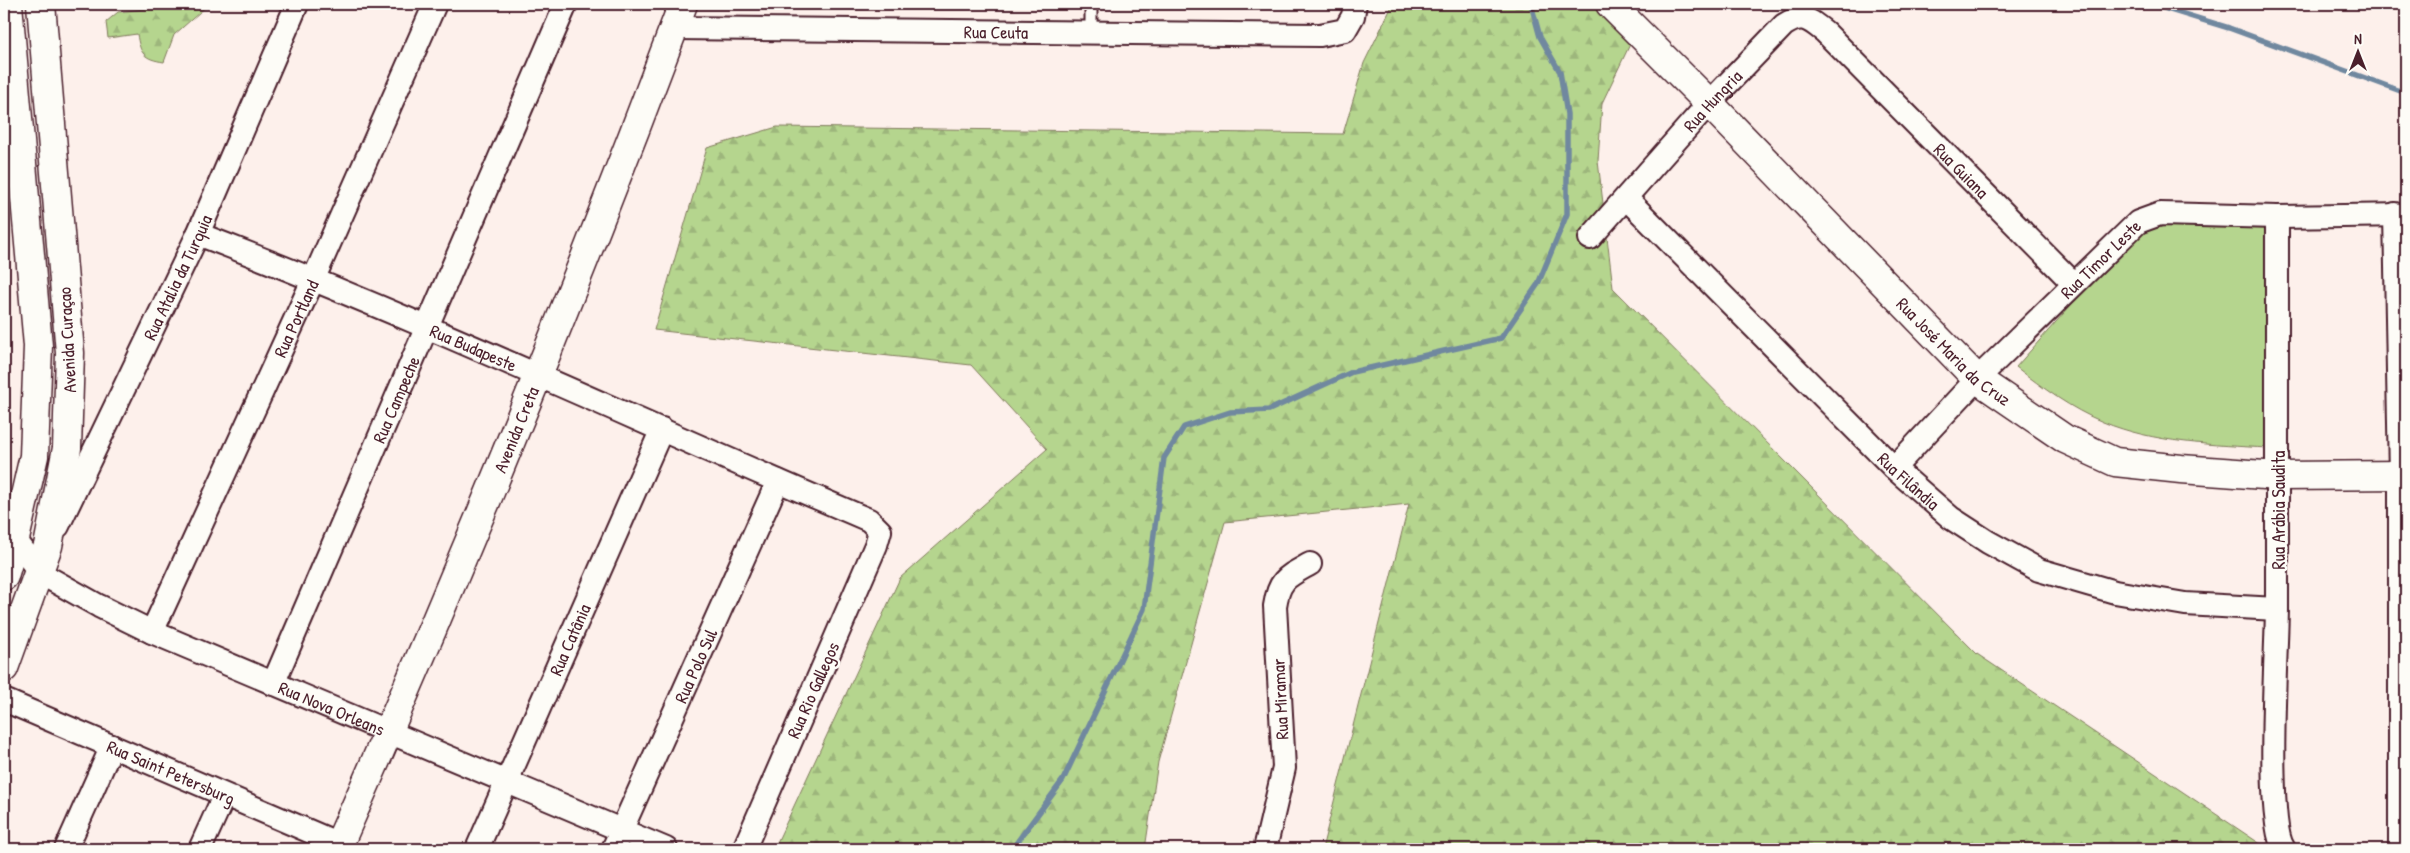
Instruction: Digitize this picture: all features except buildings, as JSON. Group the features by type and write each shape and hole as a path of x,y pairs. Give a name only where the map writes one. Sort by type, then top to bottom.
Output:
{"street":[{"name":"Avenida Curaçao","path":"4,576 16,539 34,456 38,346 8,4"},
{"name":"Avenida Curaçao","path":"4,668 48,546 68,448 70,353 41,4"},
{"name":"Rua Atalia da Turquia","path":"48,546 198,234 297,4"},
{"name":"Rua Portland","path":"152,632 314,278 435,4"},
{"name":"Rua Campeche","path":"273,684 566,4"},
{"name":"Rua Ceuta","path":"679,16 1091,33 1320,35 1345,30 1353,16 1355,4"},
{"name":"Rua José Maria da Cruz","path":"1610,4 1709,103 1977,379 2065,438 2115,462 2278,476 2403,474"},
{"name":"Avenida Creta","path":"338,847 389,733 537,376 679,16"},
{"name":"Rua Hungria","path":"1590,238 1709,103 1784,25 1795,18 1803,18 1818,27 1848,56"},
{"name":"Rua Guiana","path":"1848,56 2074,284"},
{"name":"Rua Filândia","path":"1626,198 1894,468 1951,518 1988,542 2040,570 2115,592 2176,603 2277,608"},
{"name":"Rua Timor Leste","path":"1894,468 1977,379 2138,222 2160,214 2277,217 2401,214"},
{"path":"2400,849 2403,474 2401,214"},
{"name":"Rua Arábia Saudita","path":"2277,217 2278,476 2275,803 2278,837 2284,849"},
{"name":"Rua Budapeste","path":"198,234 314,278 427,326 537,376 869,520 880,531"},
{"name":"Rua Catânia","path":"477,849 662,429"},
{"name":"Rua Polo Sul","path":"618,839 778,481"},
{"name":"Rua Rio Gallegos","path":"744,849 876,545 880,531"},
{"name":"Rua Nova Orleans","path":"16,539 40,572 99,606 152,632 389,733 506,780 618,839 666,849"},
{"name":"Rua Miramar","path":"1265,849 1284,768 1275,606 1277,590 1285,578 1310,564"},
{"name":"Rua Saint Petersburg","path":"4,700 338,847"},
{"path":"66,849 112,746"},
{"path":"200,849 224,796"}],"lane":[{"path":"1091,4 1091,33"}],"green space":[{"path":"141,4 209,4 174,35 164,62 147,57 144,54 137,34 108,38 106,22 118,12 145,9"},
{"path":"1393,4 1598,4 1633,38 1602,103 1598,161 1613,288 1977,654 2268,849 1322,849 1409,504 1225,522 1158,762 1145,849 774,849 900,578 1047,449 971,365 654,330 707,148 777,127 1343,134 1364,63"},
{"path":"2165,226 2268,227 2268,448 2184,442 2122,429 2091,417 2047,390 2016,367 2071,305 2129,245 2146,231"}],"waterway":[{"path":"1012,849 1063,780 1144,609 1164,458 1184,427 1230,412 1269,410 1352,372 1501,338 1538,284 1567,214 1567,114 1560,72 1540,37 1531,4"},
{"path":"2151,4 2229,28 2406,93"}]}
